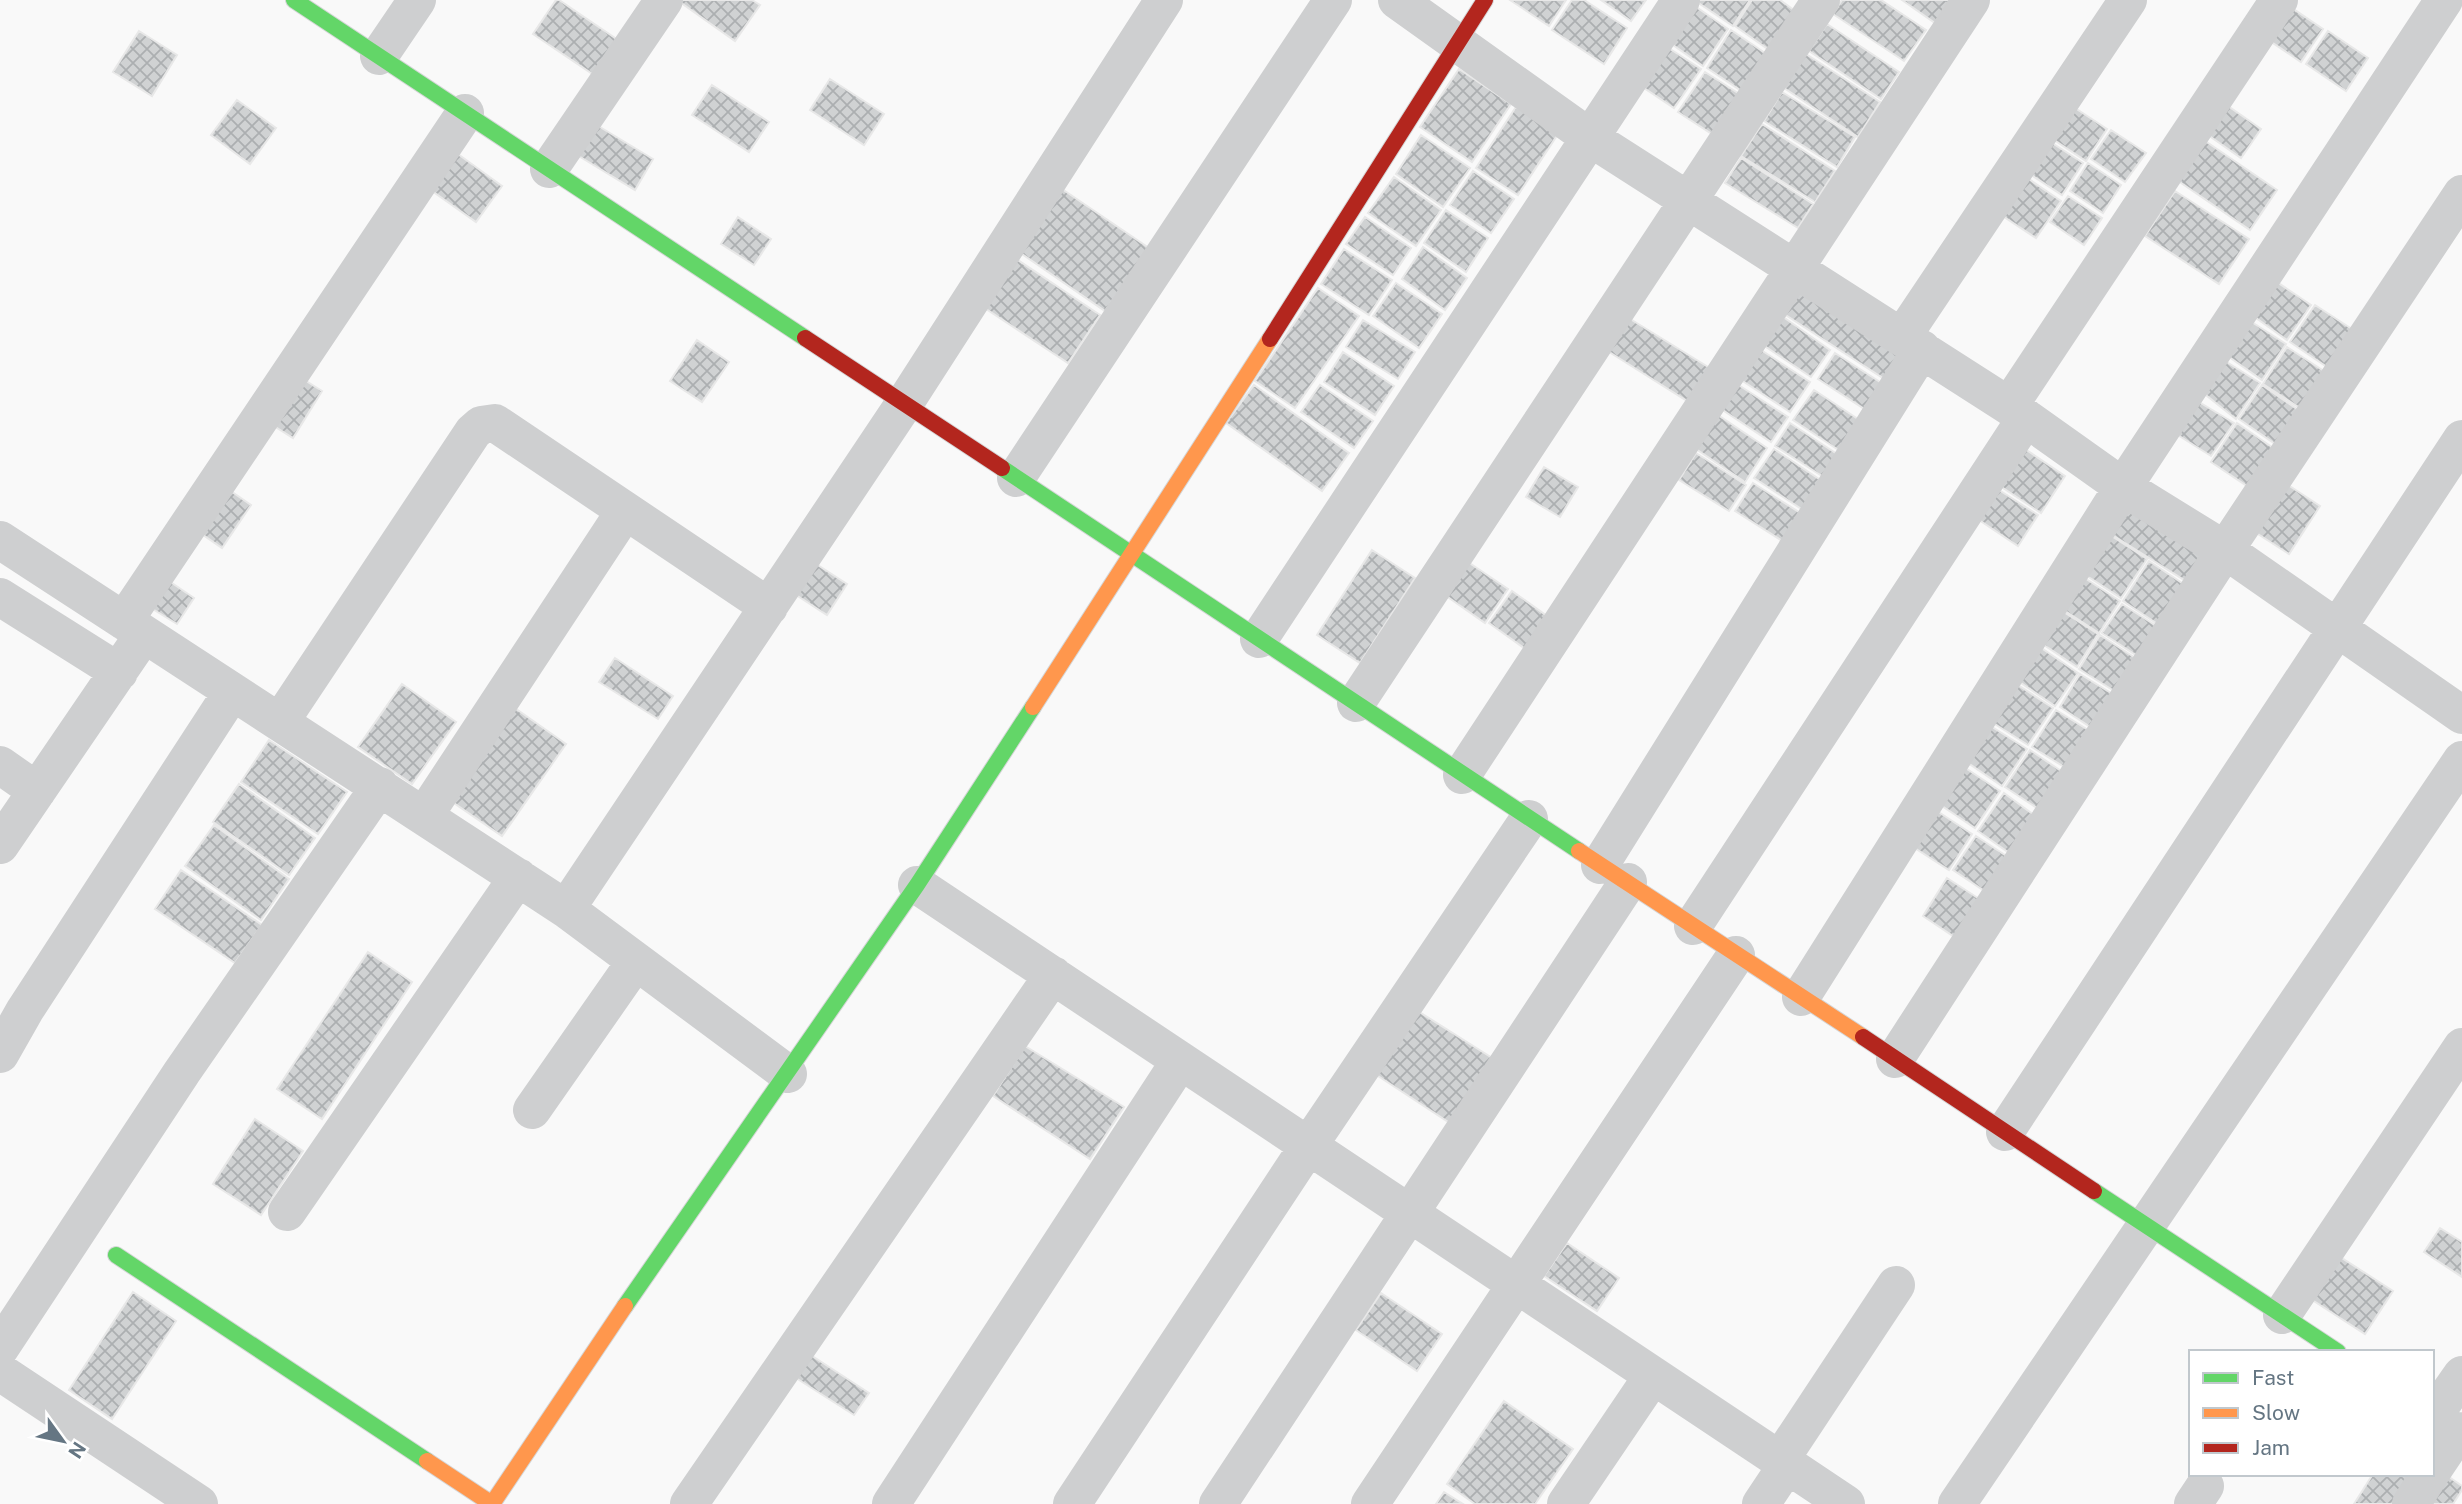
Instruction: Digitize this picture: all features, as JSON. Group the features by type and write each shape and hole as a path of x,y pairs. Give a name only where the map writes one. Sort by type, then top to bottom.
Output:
{"street":[{"path":"294,0 1461,775 1614,873 2335,1350"},
{"path":"379,56 417,0"},
{"path":"549,169 664,0"},
{"path":"566,909 904,404 1164,0"},
{"path":"1016,478 1333,0"},
{"path":"1397,0 1589,137 2018,412 2123,487 2225,550 2462,715"},
{"path":"117,1255 492,1504 645,1276 917,885 1133,555 1485,0"},
{"path":"1259,639 1681,0"},
{"path":"1356,703 1821,0"},
{"path":"1461,775 1971,0"},
{"path":"1218,1504 1410,1213 1614,873 1912,343 2129,0"},
{"path":"1693,926 2279,0"},
{"path":"1801,997 2123,487 2444,0"},
{"path":"0,845 119,672 134,628 465,113"},
{"path":"1895,1059 2225,550 2462,194"},
{"path":"280,722 473,432 481,425 495,423 769,607"},
{"path":"2006,1132 2462,439"},
{"path":"424,816 625,510"},
{"path":"0,540 566,909 788,1074"},
{"path":"0,597 119,672"},
{"path":"0,1054 25,1010 232,692"},
{"path":"1957,1504 2462,760"},
{"path":"0,765 37,791"},
{"path":"0,1348 182,1072 380,786"},
{"path":"1072,1504 1529,819"},
{"path":"287,1212 518,877"},
{"path":"917,885 1846,1504"},
{"path":"1370,1504 1737,955"},
{"path":"532,1110 636,961"},
{"path":"690,1504 1053,975"},
{"path":"2282,1315 2462,1046"},
{"path":"891,1504 1180,1061"},
{"path":"1760,1504 1896,1284"},
{"path":"0,1372 199,1504"},
{"path":"2434,1464 2462,1375"},
{"path":"1566,1504 1652,1377"},
{"path":"2411,1504 2429,1476"}],"building":[{"path":"556,0 618,40 594,75 533,34"},
{"path":"677,0 752,0 760,5 735,41"},
{"path":"1510,0 1566,0 1549,26"},
{"path":"1572,0 1584,0 1627,28 1604,64 1552,30"},
{"path":"1601,0 1646,0 1631,21"},
{"path":"1694,0 1750,0 1733,26"},
{"path":"1752,0 1780,0 1798,13 1772,52 1735,26"},
{"path":"1842,0 1881,0 1926,30 1904,61 1833,14"},
{"path":"1902,0 1950,0 1935,23"},
{"path":"1689,2 1728,29 1703,66 1663,38"},
{"path":"2283,2 2323,29 2301,62 2261,35"},
{"path":"1827,24 1899,72 1881,99 1809,51"},
{"path":"1731,30 1768,55 1743,92 1707,68"},
{"path":"139,31 177,55 152,96 113,72"},
{"path":"2328,31 2368,58 2346,91 2306,64"},
{"path":"1664,45 1701,69 1674,108 1638,84"},
{"path":"1806,54 1880,102 1858,137 1784,88"},
{"path":"1459,69 1511,104 1472,162 1420,127"},
{"path":"1705,72 1741,95 1715,136 1678,112"},
{"path":"830,79 884,114 864,145 810,110"},
{"path":"712,85 769,122 749,152 692,115"},
{"path":"1782,92 1855,137 1837,167 1764,121"},
{"path":"2218,99 2261,129 2241,158 2198,128"},
{"path":"237,100 276,128 250,164 211,135"},
{"path":"2069,104 2107,129 2086,161 2048,136"},
{"path":"1516,107 1558,134 1518,195 1476,168"},
{"path":"590,121 653,159 635,190 572,152"},
{"path":"1762,124 1835,171 1815,202 1741,156"},
{"path":"2111,130 2146,153 2125,182 2091,159"},
{"path":"2195,134 2277,190 2250,230 2168,174"},
{"path":"1421,135 1470,168 1443,207 1396,174"},
{"path":"2046,139 2083,163 2062,195 2025,171"},
{"path":"451,149 502,186 476,222 425,186"},
{"path":"1741,158 1813,204 1798,228 1725,183"},
{"path":"2088,163 2121,185 2103,213 2070,191"},
{"path":"1473,171 1514,199 1491,233 1450,205"},
{"path":"2020,173 2061,201 2036,238 1995,211"},
{"path":"1394,177 1441,210 1416,246 1368,213"},
{"path":"1062,189 1149,248 1105,311 1019,252"},
{"path":"2175,191 2249,239 2219,284 2145,236"},
{"path":"2068,196 2102,218 2084,245 2050,222"},
{"path":"1446,210 1488,238 1466,272 1424,243"},
{"path":"738,217 771,239 754,265 721,244"},
{"path":"1365,217 1411,248 1393,275 1346,244"},
{"path":"1423,247 1467,278 1445,310 1402,279"},
{"path":"1344,249 1392,280 1369,315 1321,284"},
{"path":"1012,256 1100,315 1068,363 980,305"},
{"path":"2271,278 2311,305 2287,340 2249,313"},
{"path":"1396,283 1442,314 1419,348 1373,316"},
{"path":"1318,288 1359,316 1295,408 1255,381"},
{"path":"1796,289 1901,357 1886,380 1781,312"},
{"path":"2315,305 2358,333 2333,371 2290,342"},
{"path":"1779,314 1830,350 1811,377 1760,343"},
{"path":"1627,317 1713,370 1692,404 1606,350"},
{"path":"2247,319 2286,344 2262,380 2222,352"},
{"path":"1363,320 1415,352 1398,379 1346,347"},
{"path":"697,340 729,362 702,402 670,381"},
{"path":"2287,347 2330,375 2306,412 2263,384"},
{"path":"1758,348 1810,382 1790,412 1738,378"},
{"path":"1343,352 1394,386 1375,415 1324,382"},
{"path":"1835,353 1883,384 1866,410 1818,379"},
{"path":"2222,359 2260,383 2236,419 2202,392"},
{"path":"295,374 322,391 293,438 266,421"},
{"path":"1737,384 1788,417 1771,442 1721,409"},
{"path":"1254,385 1349,453 1322,491 1226,423"},
{"path":"1320,385 1373,421 1354,448 1301,412"},
{"path":"2262,385 2304,414 2281,448 2239,419"},
{"path":"1814,390 1867,425 1846,455 1793,420"},
{"path":"2194,399 2234,423 2211,456 2173,432"},
{"path":"1718,415 1767,448 1745,482 1696,449"},
{"path":"1790,423 1840,456 1825,478 1775,446"},
{"path":"2237,423 2279,452 2253,490 2211,462"},
{"path":"1774,449 1822,481 1803,510 1754,478"},
{"path":"2025,449 2065,476 2041,513 2000,486"},
{"path":"1696,453 1746,485 1729,511 1679,480"},
{"path":"1544,467 1578,487 1560,517 1526,497"},
{"path":"2279,479 2320,506 2289,554 2247,527"},
{"path":"1753,483 1802,514 1784,542 1735,511"},
{"path":"222,485 251,505 222,548 193,528"},
{"path":"1999,490 2038,515 2018,546 1979,520"},
{"path":"2125,501 2207,554 2189,583 2106,531"},
{"path":"2107,533 2147,559 2121,598 2081,572"},
{"path":"1372,550 1415,578 1360,663 1317,635"},
{"path":"810,560 847,584 827,615 790,591"},
{"path":"1465,560 1508,589 1485,623 1442,593"},
{"path":"2149,561 2185,585 2159,625 2123,601"},
{"path":"2080,575 2120,601 2099,633 2059,607"},
{"path":"169,581 194,598 177,624 151,608"},
{"path":"1512,591 1554,621 1531,653 1489,623"},
{"path":"2122,604 2158,627 2139,657 2102,633"},
{"path":"2059,609 2098,634 2077,667 2038,641"},
{"path":"2100,635 2140,661 2119,694 2079,669"},
{"path":"2037,645 2078,673 2055,706 2015,679"},
{"path":"615,658 673,696 658,719 599,682"},
{"path":"2080,674 2119,698 2098,732 2060,707"},
{"path":"2015,683 2053,708 2028,745 1990,721"},
{"path":"402,684 456,722 412,784 358,747"},
{"path":"512,706 566,744 502,836 448,799"},
{"path":"2056,710 2093,733 2069,770 2032,747"},
{"path":"1989,725 2027,749 2002,786 1965,761"},
{"path":"269,740 347,792 318,834 241,782"},
{"path":"2030,750 2067,775 2043,812 2005,787"},
{"path":"1964,767 2000,791 1975,828 1939,804"},
{"path":"239,784 315,838 289,875 213,822"},
{"path":"2004,793 2041,820 2015,857 1978,831"},
{"path":"1934,809 1972,834 1949,870 1910,845"},
{"path":"214,825 289,879 261,920 185,866"},
{"path":"1976,836 2014,861 1992,896 1953,870"},
{"path":"181,870 262,925 235,963 155,909"},
{"path":"1947,878 1987,904 1962,942 1923,916"},
{"path":"368,952 412,982 322,1119 277,1089"},
{"path":"1413,1008 1497,1061 1456,1127 1375,1074"},
{"path":"1025,1046 1124,1107 1090,1159 993,1096"},
{"path":"255,1119 303,1151 261,1215 213,1184"},
{"path":"2440,1228 2462,1242 2462,1277 2424,1252"},
{"path":"1567,1243 1619,1278 1597,1311 1544,1276"},
{"path":"2331,1251 2393,1291 2365,1334 2303,1294"},
{"path":"133,1292 176,1321 112,1419 69,1390"},
{"path":"1381,1293 1442,1334 1417,1371 1356,1330"},
{"path":"800,1348 869,1393 854,1415 785,1371"},
{"path":"1504,1401 1573,1449 1535,1504 1475,1504 1447,1484"},
{"path":"2439,1470 2462,1486 2453,1504 2416,1504"},
{"path":"2372,1476 2411,1476 2393,1504 2354,1504"},
{"path":"1444,1492 1463,1504 1436,1504"}],"traffic: fast":[{"path":"294,0 805,338"},
{"path":"1002,468 1579,851"},
{"path":"625,1306 917,885 1033,707"},
{"path":"2094,1191 2335,1350"},
{"path":"116,1255 427,1461"}],"traffic: slow":[{"path":"1033,707 1270,339"},
{"path":"1579,851 1863,1037"},
{"path":"427,1461 492,1504 625,1306"}],"traffic: jam":[{"path":"1270,339 1485,0"},
{"path":"805,338 1002,468"},
{"path":"1863,1037 2094,1191"}]}
